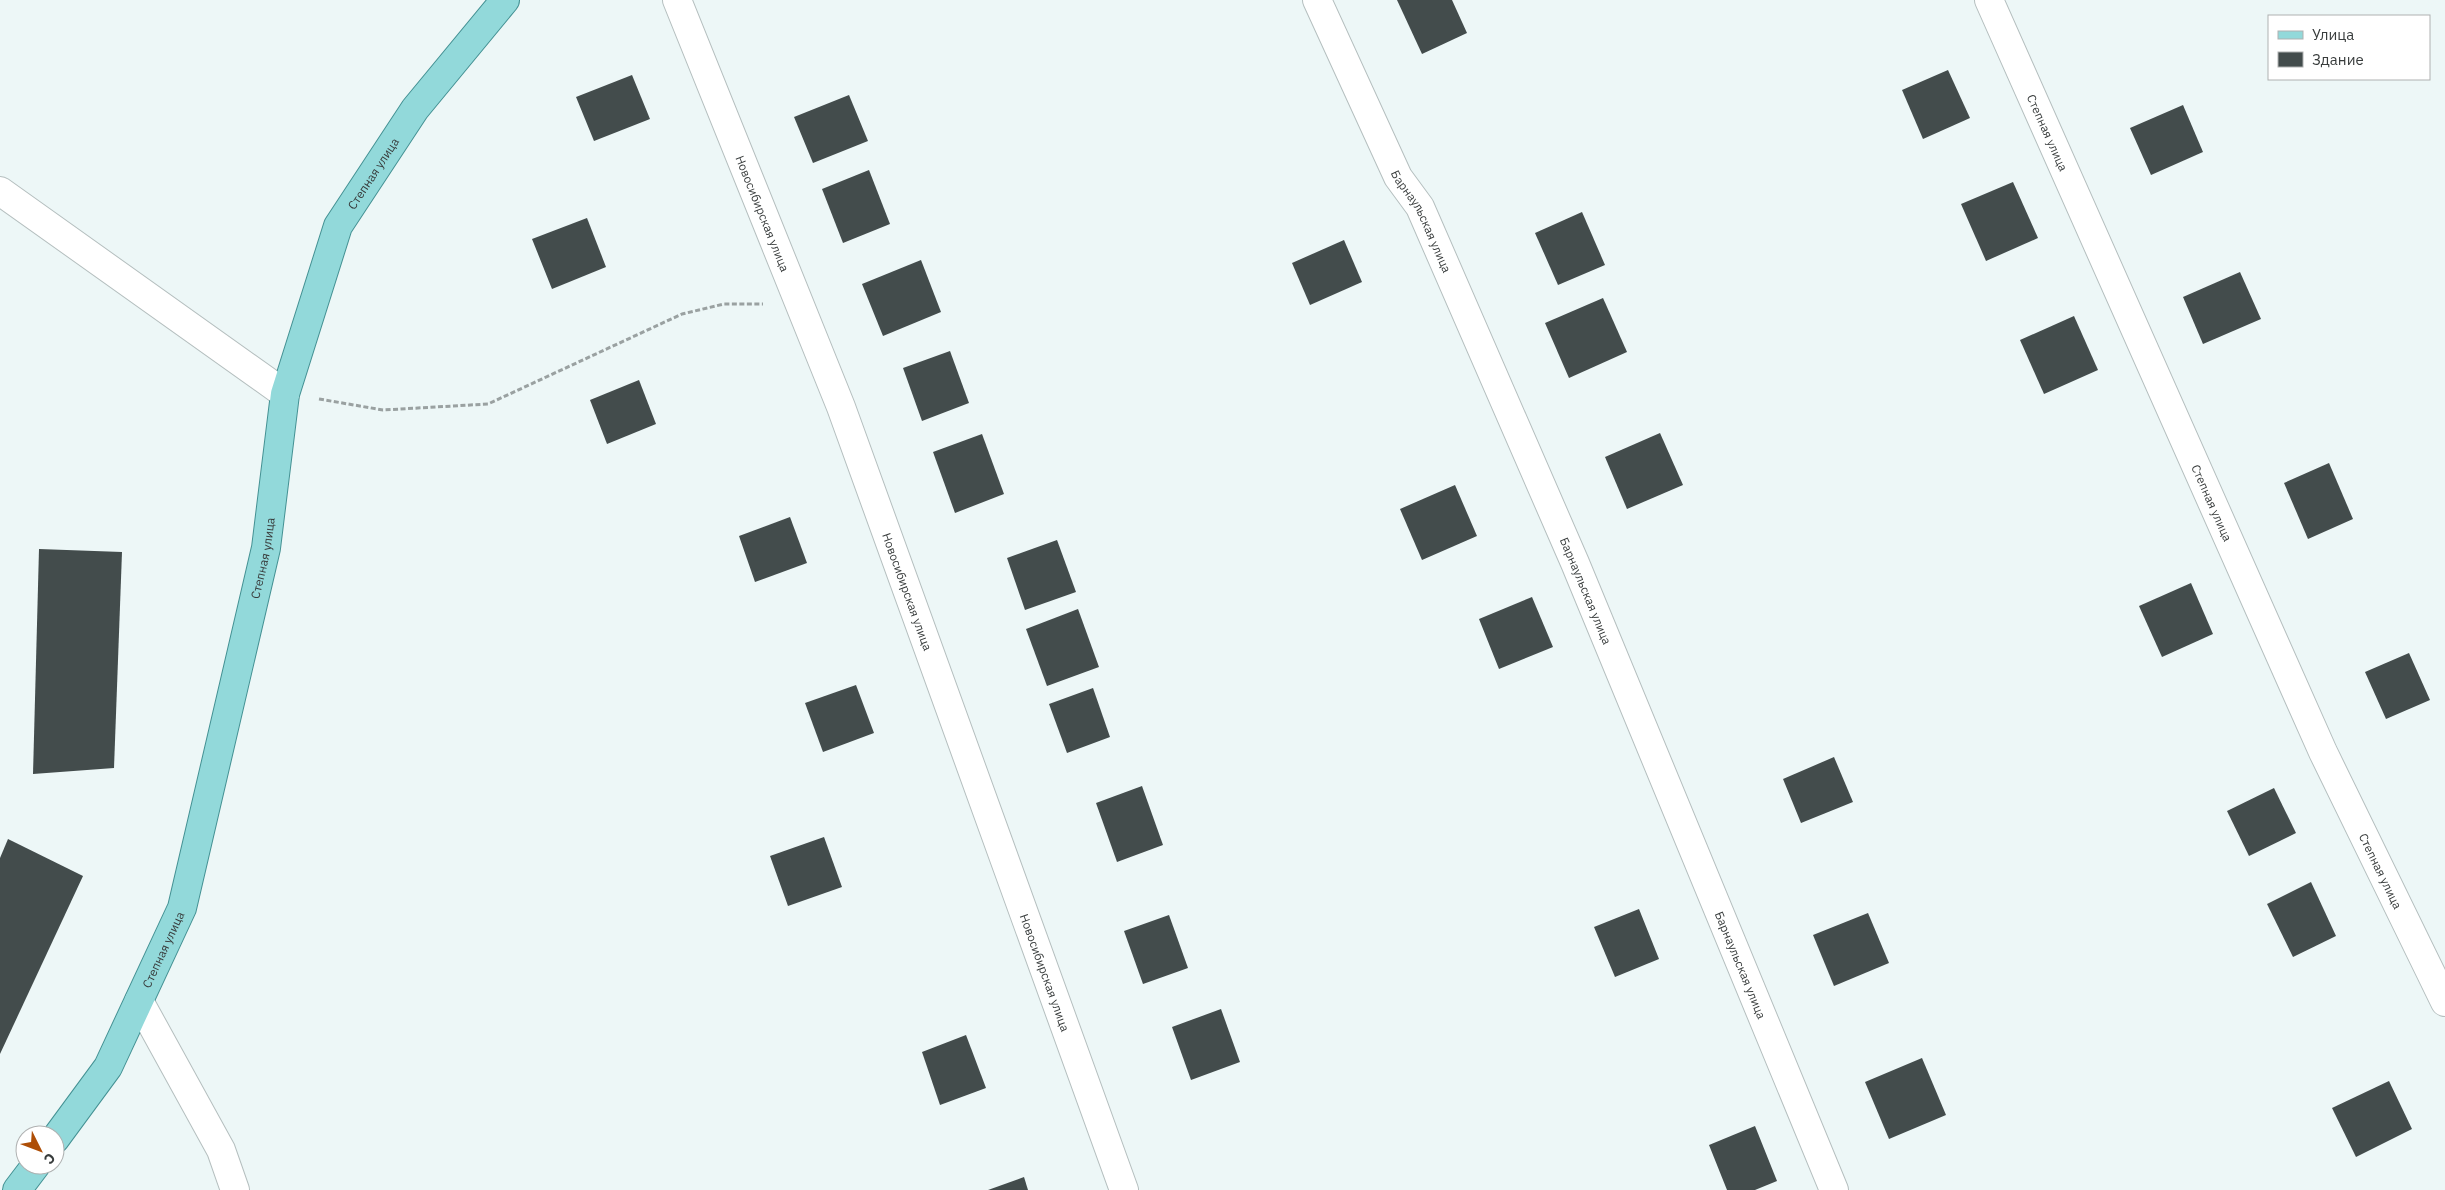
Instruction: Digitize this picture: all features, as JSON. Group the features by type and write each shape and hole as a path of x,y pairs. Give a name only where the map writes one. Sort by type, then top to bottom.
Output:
{"main road":[{"name":"Степная улица","path":"65,1125 108,1067 182,908 266,548 285,394 338,226 415,109 505,0"},
{"path":"17,1190 28,1175"}],"street":[{"name":"Новосибирская улица","path":"677,0 841,408 1124,1190"},
{"name":"Барнаульская улица","path":"1317,0 1398,177 1420,207 1575,563 1834,1190"},
{"name":"Степная улица","path":"1989,0 2323,752 2445,1002"},
{"path":"0,191 285,394"},
{"path":"139,1001 221,1150 235,1190"}],"path":[{"path":"285,394 383,410 488,404 682,314 724,304 799,304"}],"building":[{"path":"1397,0 1452,0 1467,33 1422,54"},
{"path":"1948,70 1970,118 1923,139 1902,90"},
{"path":"632,75 650,119 594,141 576,97"},
{"path":"849,95 868,141 813,163 794,117"},
{"path":"2183,105 2203,152 2151,175 2130,128"},
{"path":"869,170 890,224 843,243 822,189"},
{"path":"2013,182 2038,238 1986,261 1961,204"},
{"path":"1582,212 1605,265 1558,285 1535,233"},
{"path":"587,218 606,267 552,289 532,239"},
{"path":"1344,240 1362,282 1310,305 1292,263"},
{"path":"921,260 941,312 883,336 862,284"},
{"path":"2240,272 2261,319 2203,344 2183,297"},
{"path":"1603,298 1627,352 1569,378 1545,323"},
{"path":"2074,316 2098,370 2044,394 2020,340"},
{"path":"950,351 969,403 922,421 903,368"},
{"path":"639,380 656,424 607,444 590,400"},
{"path":"1660,433 1683,485 1627,509 1605,457"},
{"path":"982,434 1004,494 955,513 933,452"},
{"path":"2329,463 2353,519 2308,539 2284,483"},
{"path":"1455,485 1477,536 1422,560 1400,509"},
{"path":"790,517 807,563 755,582 739,536"},
{"path":"1057,540 1076,592 1025,610 1007,558"},
{"path":"39,549 122,552 114,768 33,774"},
{"path":"2191,583 2213,634 2162,657 2139,606"},
{"path":"1532,597 1553,647 1499,669 1479,619"},
{"path":"1078,609 1099,667 1047,686 1026,629"},
{"path":"2409,653 2430,700 2386,719 2365,672"},
{"path":"856,685 874,733 823,752 805,703"},
{"path":"1093,688 1110,737 1067,753 1049,704"},
{"path":"1834,757 1853,802 1801,823 1783,779"},
{"path":"1142,786 1163,845 1117,862 1096,803"},
{"path":"2274,788 2296,833 2249,856 2227,811"},
{"path":"824,837 842,887 788,906 770,856"},
{"path":"8,839 83,876 0,1054 0,858"},
{"path":"2311,882 2336,936 2293,957 2267,904"},
{"path":"1639,909 1659,959 1615,977 1594,927"},
{"path":"1868,913 1889,963 1834,986 1813,935"},
{"path":"1169,915 1188,968 1143,984 1124,931"},
{"path":"1221,1009 1240,1062 1191,1080 1172,1027"},
{"path":"966,1035 986,1088 940,1105 922,1052"},
{"path":"1922,1058 1946,1115 1889,1139 1865,1082"},
{"path":"2389,1081 2412,1129 2356,1157 2332,1108"},
{"path":"1755,1126 1777,1181 1755,1190 1727,1190 1709,1145"},
{"path":"1024,1177 1028,1190 988,1190"}]}
